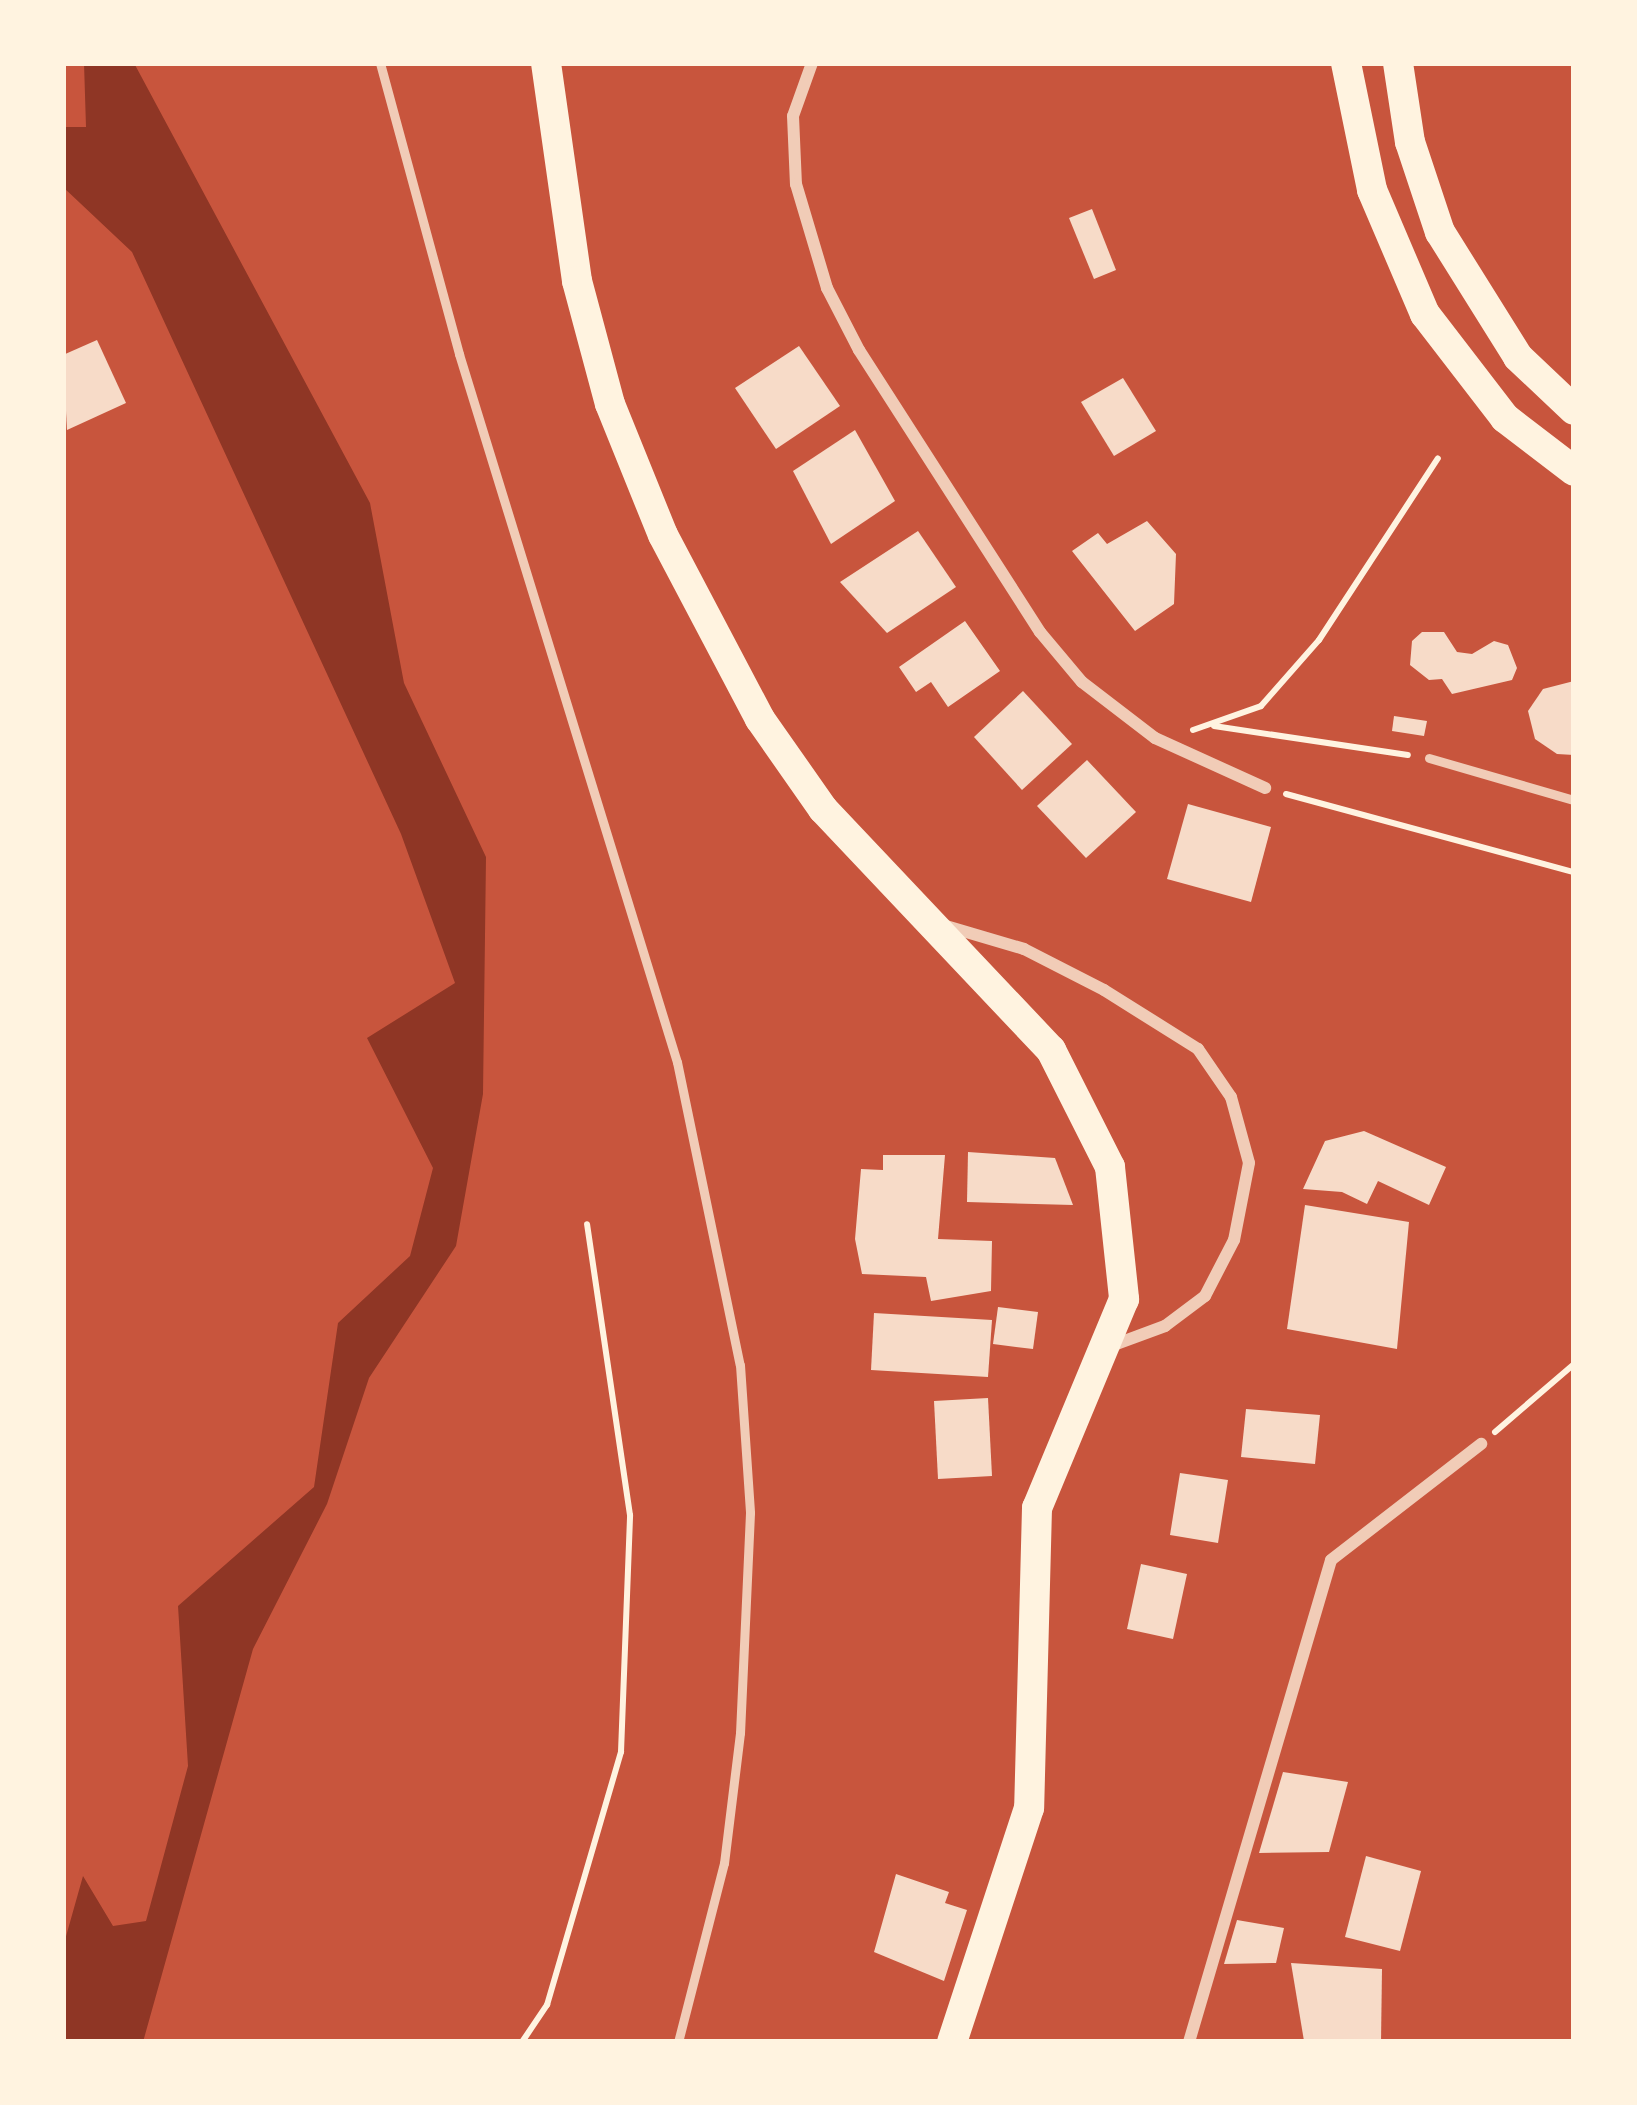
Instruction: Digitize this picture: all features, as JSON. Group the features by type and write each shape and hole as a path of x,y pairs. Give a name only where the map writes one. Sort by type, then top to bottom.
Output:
{"main road":[{"path":"546,63 577,281 610,404 663,535 760,719 823,809 936,922 1052,1050 1086,1108 1110,1167 1123,1236 1124,1298 1110,1346 1037,1508 1029,1808 952,2042"},
{"path":"1346,63 1372,190 1425,314 1504,418 1574,471"},
{"path":"1398,63 1421,186 1447,248 1518,357 1574,410"}],"street":[{"path":"812,63 793,116 796,184 843,321 1040,632 1082,682 1155,738 1265,788"},
{"path":"936,922 1024,949 1104,990 1198,1049 1231,1097 1249,1163 1234,1240 1205,1296 1165,1327 1110,1346"},
{"path":"1189,2042 1331,1560 1481,1444"}],"lane":[{"path":"380,63 459,354 677,1062 740,1365 751,1513 740,1733 724,1863 678,2042"},
{"path":"1430,758 1574,800"}],"path":[{"path":"1155,738 1212,726 1261,706 1319,640 1438,458"},
{"path":"1212,726 1430,758"},
{"path":"1265,788 1574,872"},
{"path":"522,2042 547,2005 621,1752 630,1515 587,1224"},
{"path":"1481,1444 1574,1364"}],"shaded area":[{"path":"84,63 134,63 370,503 404,683 486,857 483,1094 456,1246 369,1378 327,1504 253,1649 143,2042 63,2042 63,1947 83,1876 113,1926 146,1921 188,1766 178,1606 314,1487 338,1323 410,1256 433,1168 367,1038 455,983 401,834 132,252 63,187 63,127 86,127"}],"building":[{"path":"1092,209 1116,270 1094,279 1069,218"},
{"path":"97,340 126,403 67,430 63,355"},
{"path":"799,346 840,406 776,449 735,388"},
{"path":"1123,378 1156,431 1114,456 1081,402"},
{"path":"855,430 895,501 831,544 793,471"},
{"path":"1147,521 1176,554 1174,604 1135,631 1072,551 1098,533 1107,544"},
{"path":"918,531 956,587 887,633 840,582"},
{"path":"965,621 1000,671 948,707 931,682 916,692 899,667"},
{"path":"1422,632 1444,632 1457,652 1472,654 1494,641 1508,645 1517,668 1512,680 1452,694 1442,679 1429,680 1410,665 1412,641"},
{"path":"1574,681 1574,755 1557,754 1535,739 1528,711 1543,689"},
{"path":"1023,691 1072,744 1022,790 974,737"},
{"path":"1394,716 1427,721 1424,736 1392,731"},
{"path":"1087,760 1136,812 1086,858 1037,806"},
{"path":"1188,804 1271,827 1251,902 1167,879"},
{"path":"1364,1131 1446,1167 1429,1205 1378,1181 1367,1204 1342,1192 1303,1189 1325,1141"},
{"path":"968,1152 1055,1158 1073,1205 967,1202"},
{"path":"883,1155 945,1155 938,1239 992,1241 991,1291 931,1301 926,1277 862,1274 855,1239 861,1169 883,1170"},
{"path":"1305,1205 1409,1222 1397,1349 1287,1329"},
{"path":"998,1307 1038,1312 1033,1349 993,1344"},
{"path":"874,1313 992,1320 988,1377 871,1370"},
{"path":"988,1398 992,1476 938,1479 934,1401"},
{"path":"1246,1409 1320,1415 1315,1464 1241,1457"},
{"path":"1180,1473 1228,1480 1218,1543 1170,1535"},
{"path":"1141,1564 1187,1574 1173,1639 1127,1629"},
{"path":"1283,1772 1348,1782 1329,1852 1259,1853"},
{"path":"1366,1856 1421,1871 1400,1951 1345,1937"},
{"path":"896,1874 949,1892 945,1903 967,1910 944,1981 874,1952"},
{"path":"1237,1920 1284,1928 1276,1963 1224,1964"},
{"path":"1291,1963 1382,1969 1381,2042 1304,2041"}]}
